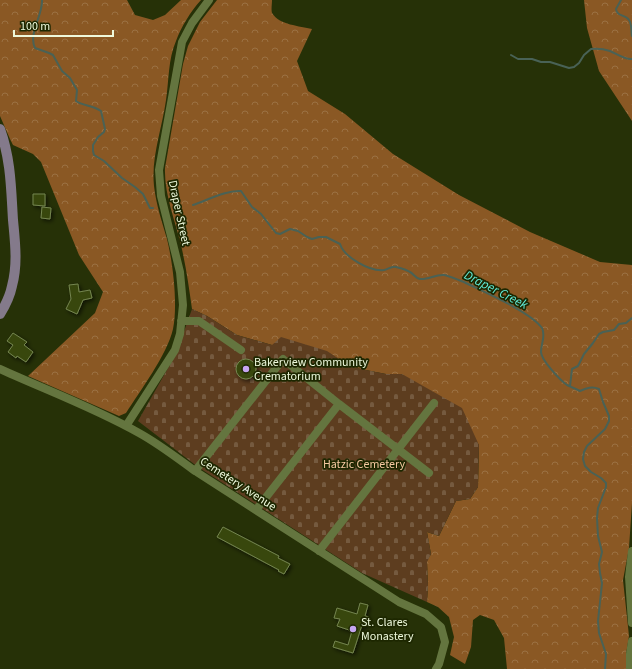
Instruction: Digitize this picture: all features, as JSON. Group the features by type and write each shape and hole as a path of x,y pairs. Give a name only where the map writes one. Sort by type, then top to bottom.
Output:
{"main road":[{"path":"0,130 10,164 16,254 12,286 9,297 0,314"}],"street":[{"name":"Draper Street","path":"126,426 175,350 180,334 183,305 180,272 161,196 159,170 182,42 192,23 209,0"},
{"path":"181,321 199,321 241,350"},
{"path":"195,471 283,358 339,404 429,473"},
{"name":"Cemetery Avenue","path":"0,369 126,426 164,448 195,471 399,602 426,614 441,627 445,642 439,664 436,669"},
{"path":"256,510 339,404"},
{"path":"319,551 434,404"},
{"path":"632,551 629,577 632,622"},
{"path":"630,669 632,641"}],"green space":[{"path":"0,0 127,0 135,15 153,20 165,15 181,0 201,0 183,25 173,48 153,175 159,213 167,239 173,272 175,308 173,329 170,339 159,361 126,413 119,416 28,376 95,313 103,292 79,255 41,162 33,154 13,145 0,116"},
{"path":"217,0 272,0 272,13 275,17 285,23 312,29 297,61 308,91 345,114 393,154 459,195 530,232 600,262 632,265 632,503 629,548 623,580 629,636 626,654 626,669 507,669 504,638 494,620 480,615 473,620 471,647 465,664 450,655 454,637 449,617 438,607 427,602 427,561 431,554 427,532 439,536 456,501 470,499 478,487 479,445 402,374 386,374 351,367 329,353 272,345 237,335 207,316 192,309 183,253 166,187 165,168 183,64 188,46 200,22"},
{"path":"584,0 632,0 632,121 599,71 587,28"},
{"name":"Hatzic Cemetery","path":"192,309 207,316 237,335 272,345 281,337 327,351 351,367 386,374 402,374 462,408 479,445 478,487 470,499 456,501 439,536 427,532 431,554 427,562 427,602 362,573 198,467 138,421 176,354"}],"building":[{"path":"33,194 45,194 45,206 33,205"},
{"path":"42,207 51,208 50,219 41,218"},
{"path":"78,284 79,292 90,290 92,298 83,300 77,314 66,309 71,299 69,285"},
{"path":"13,333 27,342 24,345 33,352 26,362 17,356 16,358 8,352 13,345 7,341"},
{"name":"Bakerview Community Crematorium","path":"246,359 253,362 256,369 253,376 246,379 239,376 236,369 239,362"},
{"path":"223,527 279,556 278,558 290,564 284,574 217,537"},
{"name":"St. Clares Monastery","path":"360,603 368,605 365,616 369,617 366,626 362,625 353,653 333,647 335,641 348,645 352,631 337,626 340,619 334,618 337,608 357,614"}],"waterway":[{"name":"Draper Creek","path":"42,0 42,6 33,37 35,48 53,55 62,71 70,78 77,90 76,101 101,111 105,129 93,145 94,155 104,161 122,178 143,194 150,208 153,208"},
{"path":"621,0 616,9 619,14 629,20 632,36"},
{"path":"511,55 518,59 532,59 541,62 550,62 569,68 574,67 579,63 584,55 591,49 610,51 624,58 632,59"},
{"name":"Draper Creek","path":"193,205 229,192 241,191 252,207 261,214 276,233 280,234 290,229 298,231 312,239 326,237 340,244 342,249 358,263 372,269 384,270 396,267 409,271 420,279 444,275 464,282 506,302 528,315 536,322 543,331 541,349 542,356 551,370 567,385 580,391 590,388 599,389 609,416 609,421 605,429 587,446 583,459 585,466 606,483 606,487 598,508 597,518 598,536 602,552 599,564 602,583 598,621 599,633 606,654 605,669"},
{"path":"570,386 572,369 578,366 584,354 599,334 614,330 619,324 626,323 632,318"}],"place":[{"name":"Bakerview Community Crematorium","path":"246,369"},
{"name":"St. Clares Monastery","path":"353,629"}]}
